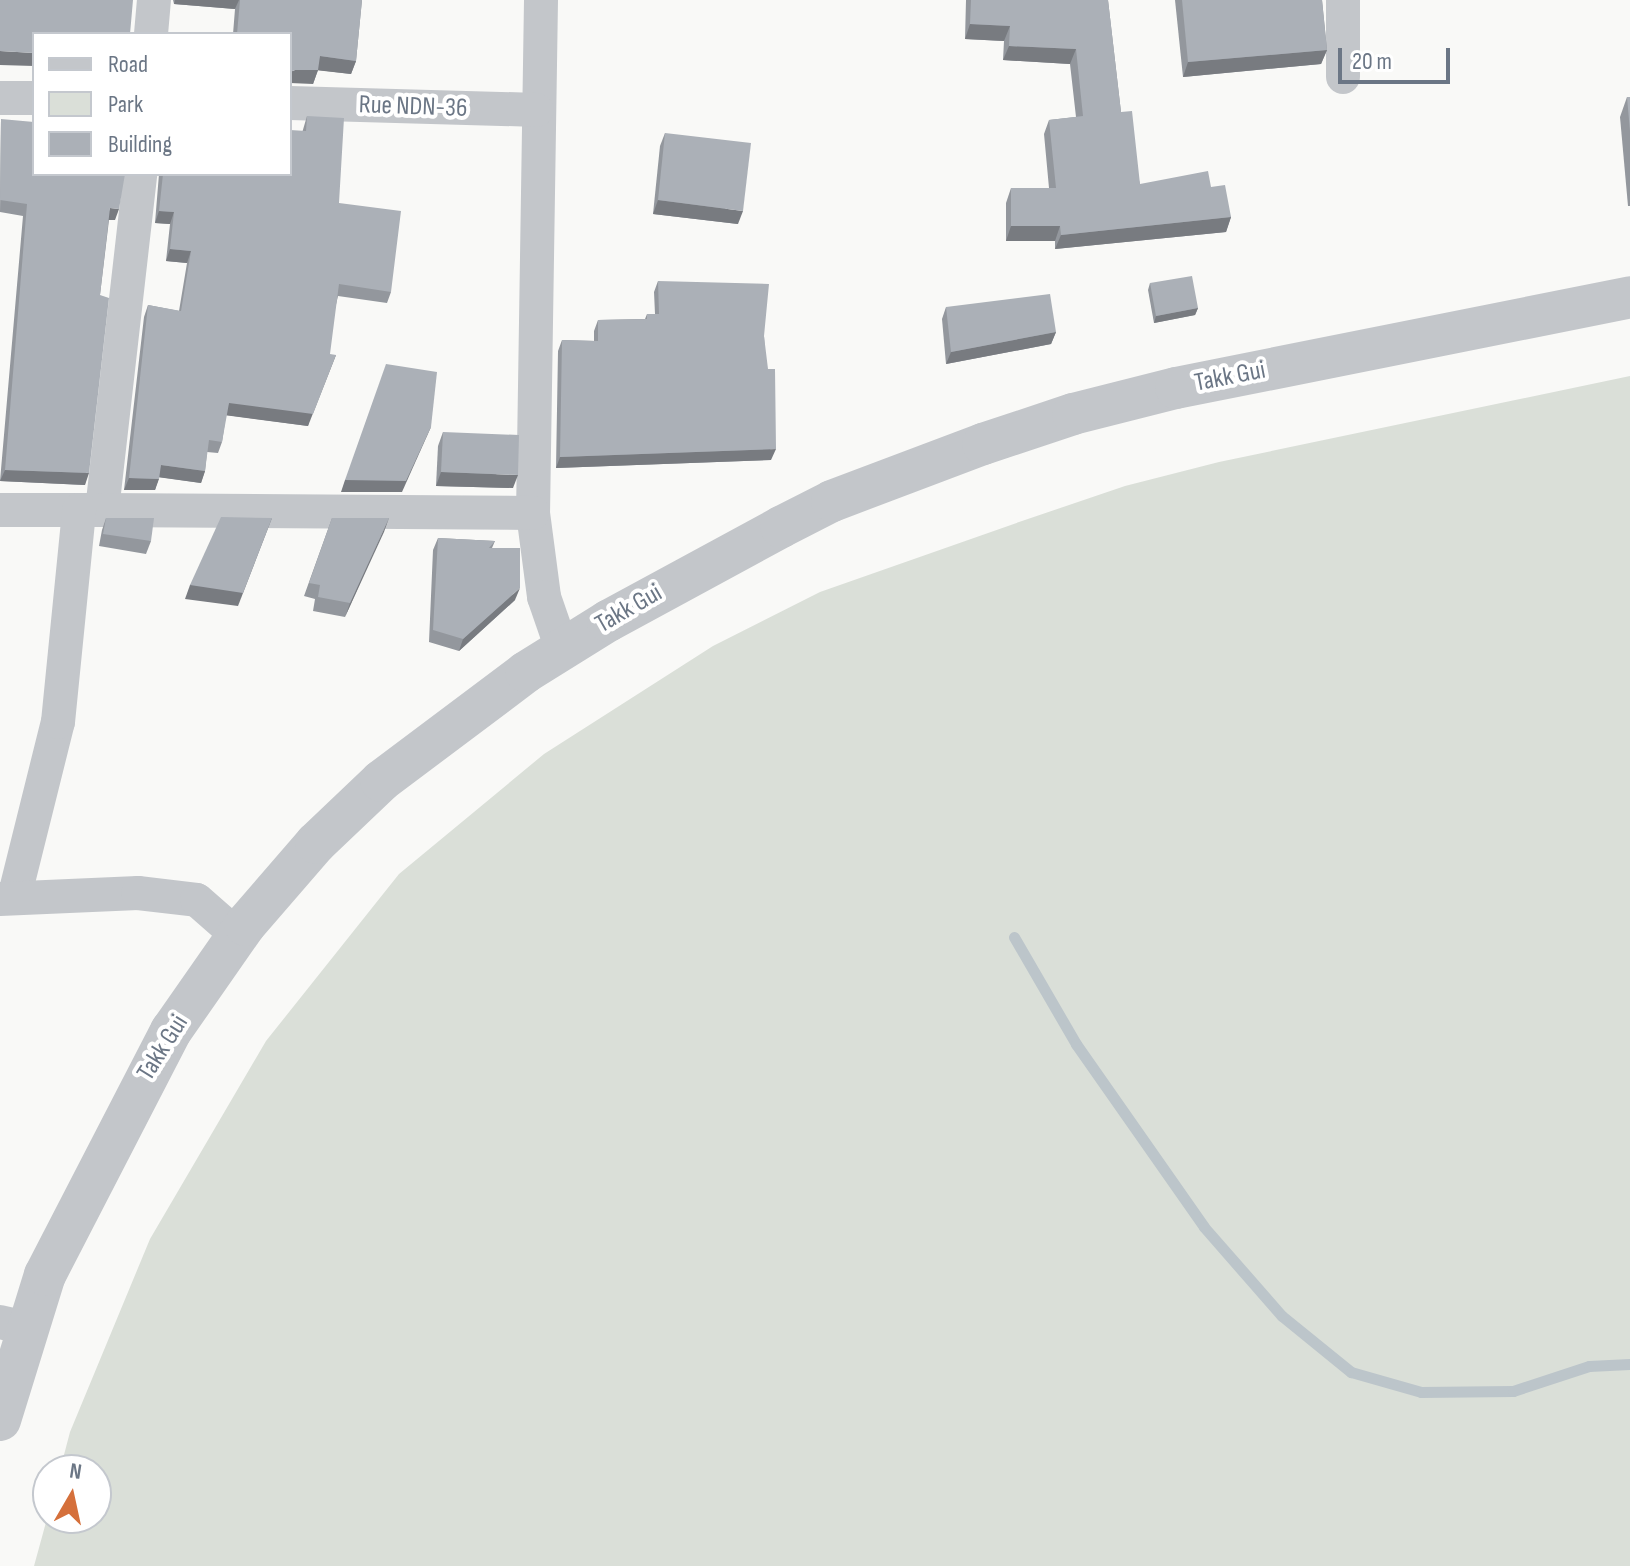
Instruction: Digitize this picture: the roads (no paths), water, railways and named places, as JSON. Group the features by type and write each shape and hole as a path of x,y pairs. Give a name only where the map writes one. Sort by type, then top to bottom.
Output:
{"street":[{"path":"151,32 154,0"},
{"path":"541,0 533,513 544,597 562,649"},
{"path":"1343,0 1343,77"},
{"path":"0,98 32,98"},
{"name":"Rue NDN-36","path":"292,103 537,110"},
{"path":"140,176 58,722 7,898 138,893 197,900 238,936"},
{"name":"Takk Gui","path":"0,1420 13,1325 45,1275 134,1096 171,1031 238,936 316,843 381,781 562,649 697,570 832,501 1073,414 1630,297"},
{"path":"0,510 533,513"}],"waterway":[{"path":"1014,937 1076,1044 1204,1227 1282,1316 1351,1372 1421,1392 1513,1391 1589,1366 1630,1364"}]}
